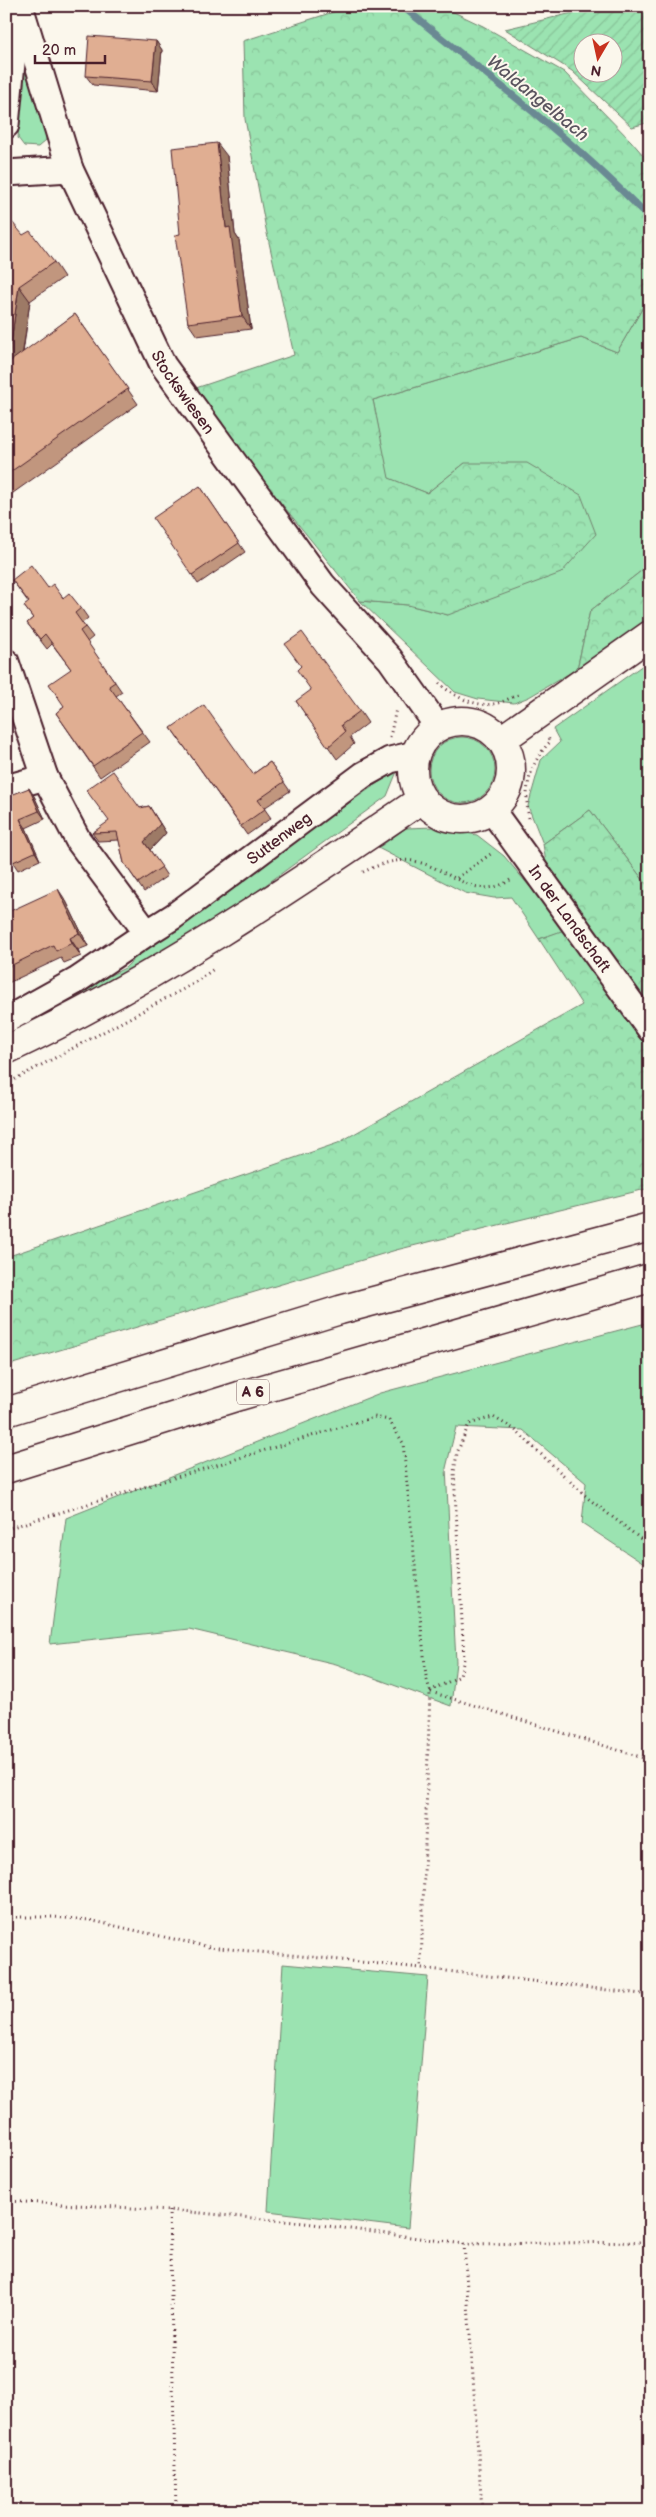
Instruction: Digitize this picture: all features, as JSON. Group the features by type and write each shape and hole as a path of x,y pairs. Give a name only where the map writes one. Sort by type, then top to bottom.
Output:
{"main road":[{"path":"501,740 650,635"},
{"path":"465,721 478,724 491,730 501,740 509,755 511,772 508,788 499,803 486,813 470,819 453,818 437,813 422,799 415,787 412,770 402,757 428,734 438,727 451,722 465,721"},
{"path":"6,1050 58,1026 176,960 422,799"},
{"path":"6,1412 340,1310 650,1227"},
{"name":"A 6","path":"6,1469 239,1396 650,1278"}],"street":[{"path":"6,125 18,6"},
{"name":"Stockswiesen","path":"18,6 70,169 163,365 324,585 390,659 438,727"},
{"path":"6,173 70,169"},
{"path":"6,662 45,777 78,840 147,932"},
{"name":"Suttenweg","path":"6,1020 76,981 147,932 174,916 363,775 402,757"},
{"path":"6,788 45,777"},
{"name":"In der Landschaft","path":"491,809 650,1029"}],"path":[{"path":"434,677 453,694 478,703 494,704 519,694 535,716 550,742 540,752 530,775 527,807 530,820 456,878 481,888 493,889 504,885 532,865"},
{"path":"6,1529 374,1417 389,1420 403,1443 426,1676 430,1691 421,1968"},
{"path":"430,1691 460,1676 464,1659 454,1472 457,1453 470,1424 493,1417 514,1429 589,1499 650,1546"},
{"path":"430,1691 650,1760"},
{"path":"6,1917 53,1917 89,1920 209,1947 421,1968 650,1995"},
{"path":"6,2201 169,2210 305,2223 464,2244 650,2242"},
{"path":"169,2210 176,2511"},
{"path":"464,2244 482,2511"}],"green space":[{"path":"352,6 441,6 483,26 564,72 650,163 650,295 617,352 581,338 373,400 389,478 427,493 465,463 527,463 581,495 596,534 561,573 448,615 408,605 360,601 190,390 294,355 266,229 245,119 243,41"},
{"path":"602,6 650,6 650,122 632,127 584,82 624,82 624,32 574,32 574,73 505,29"},
{"path":"24,62 29,64 46,134 46,140 38,147 24,146 18,138"},
{"path":"650,295 650,564 590,611 577,669 529,697 514,703 478,699 455,692 360,601 408,605 448,615 465,463 427,493 388,478 373,400 581,338 617,352"},
{"path":"650,564 650,618 577,669 590,611"},
{"path":"650,660 650,889 590,810 543,844 528,806 541,760 560,742 553,729"},
{"path":"462,737 475,740 485,747 492,757 495,770 492,783 485,793 475,800 462,803 449,800 439,793 432,783 429,770 432,757 439,747 449,740"},
{"path":"398,769 387,796 256,892 138,971 6,1038 6,1027 125,968 161,933"},
{"path":"590,810 650,889 650,1188 396,1250 6,1366 6,1257 338,1143 582,1005 539,939 581,924 547,869 543,844"},
{"path":"434,827 477,835 504,856 530,887 547,869 582,925 539,939 511,897 494,898 465,893 378,848 406,828"},
{"path":"650,1322 650,1568 582,1523 586,1483 523,1430 456,1427 446,1468 456,1662 451,1706 336,1664 189,1629 50,1644 66,1518 380,1393"},
{"path":"283,1964 428,1977 408,2228 268,2211"}],"building":[{"path":"89,36 156,41 152,81 86,76"},
{"path":"217,143 226,228 230,227 242,316 188,323 175,235 180,234 172,148"},
{"path":"12,222 23,235 30,231 54,262 19,286 8,363 75,314 128,389 6,475 6,246 8,245"},
{"path":"200,486 239,543 192,575 153,518"},
{"path":"31,565 48,588 53,584 63,598 69,593 81,608 75,613 85,627 80,631 115,682 109,686 142,732 93,766 56,713 64,706 49,684 71,669 45,634 40,639 27,623 33,618 24,606 29,602 12,580"},
{"path":"302,632 360,711 341,725 345,732 328,747 296,701 311,690 297,670 301,666 285,644"},
{"path":"204,705 253,774 270,762 284,782 258,800 265,809 241,826 171,728"},
{"path":"113,771 140,808 149,806 160,824 144,842 162,867 138,883 124,863 117,832 92,833 109,821 86,790"},
{"path":"29,788 39,811 20,819 35,852 13,862 8,852 6,853 6,797"},
{"path":"58,889 79,933 70,938 72,943 56,951 53,945 6,968 6,913"}],"waterway":[{"name":"Waldangelbach","path":"402,6 561,135 650,219"}]}
